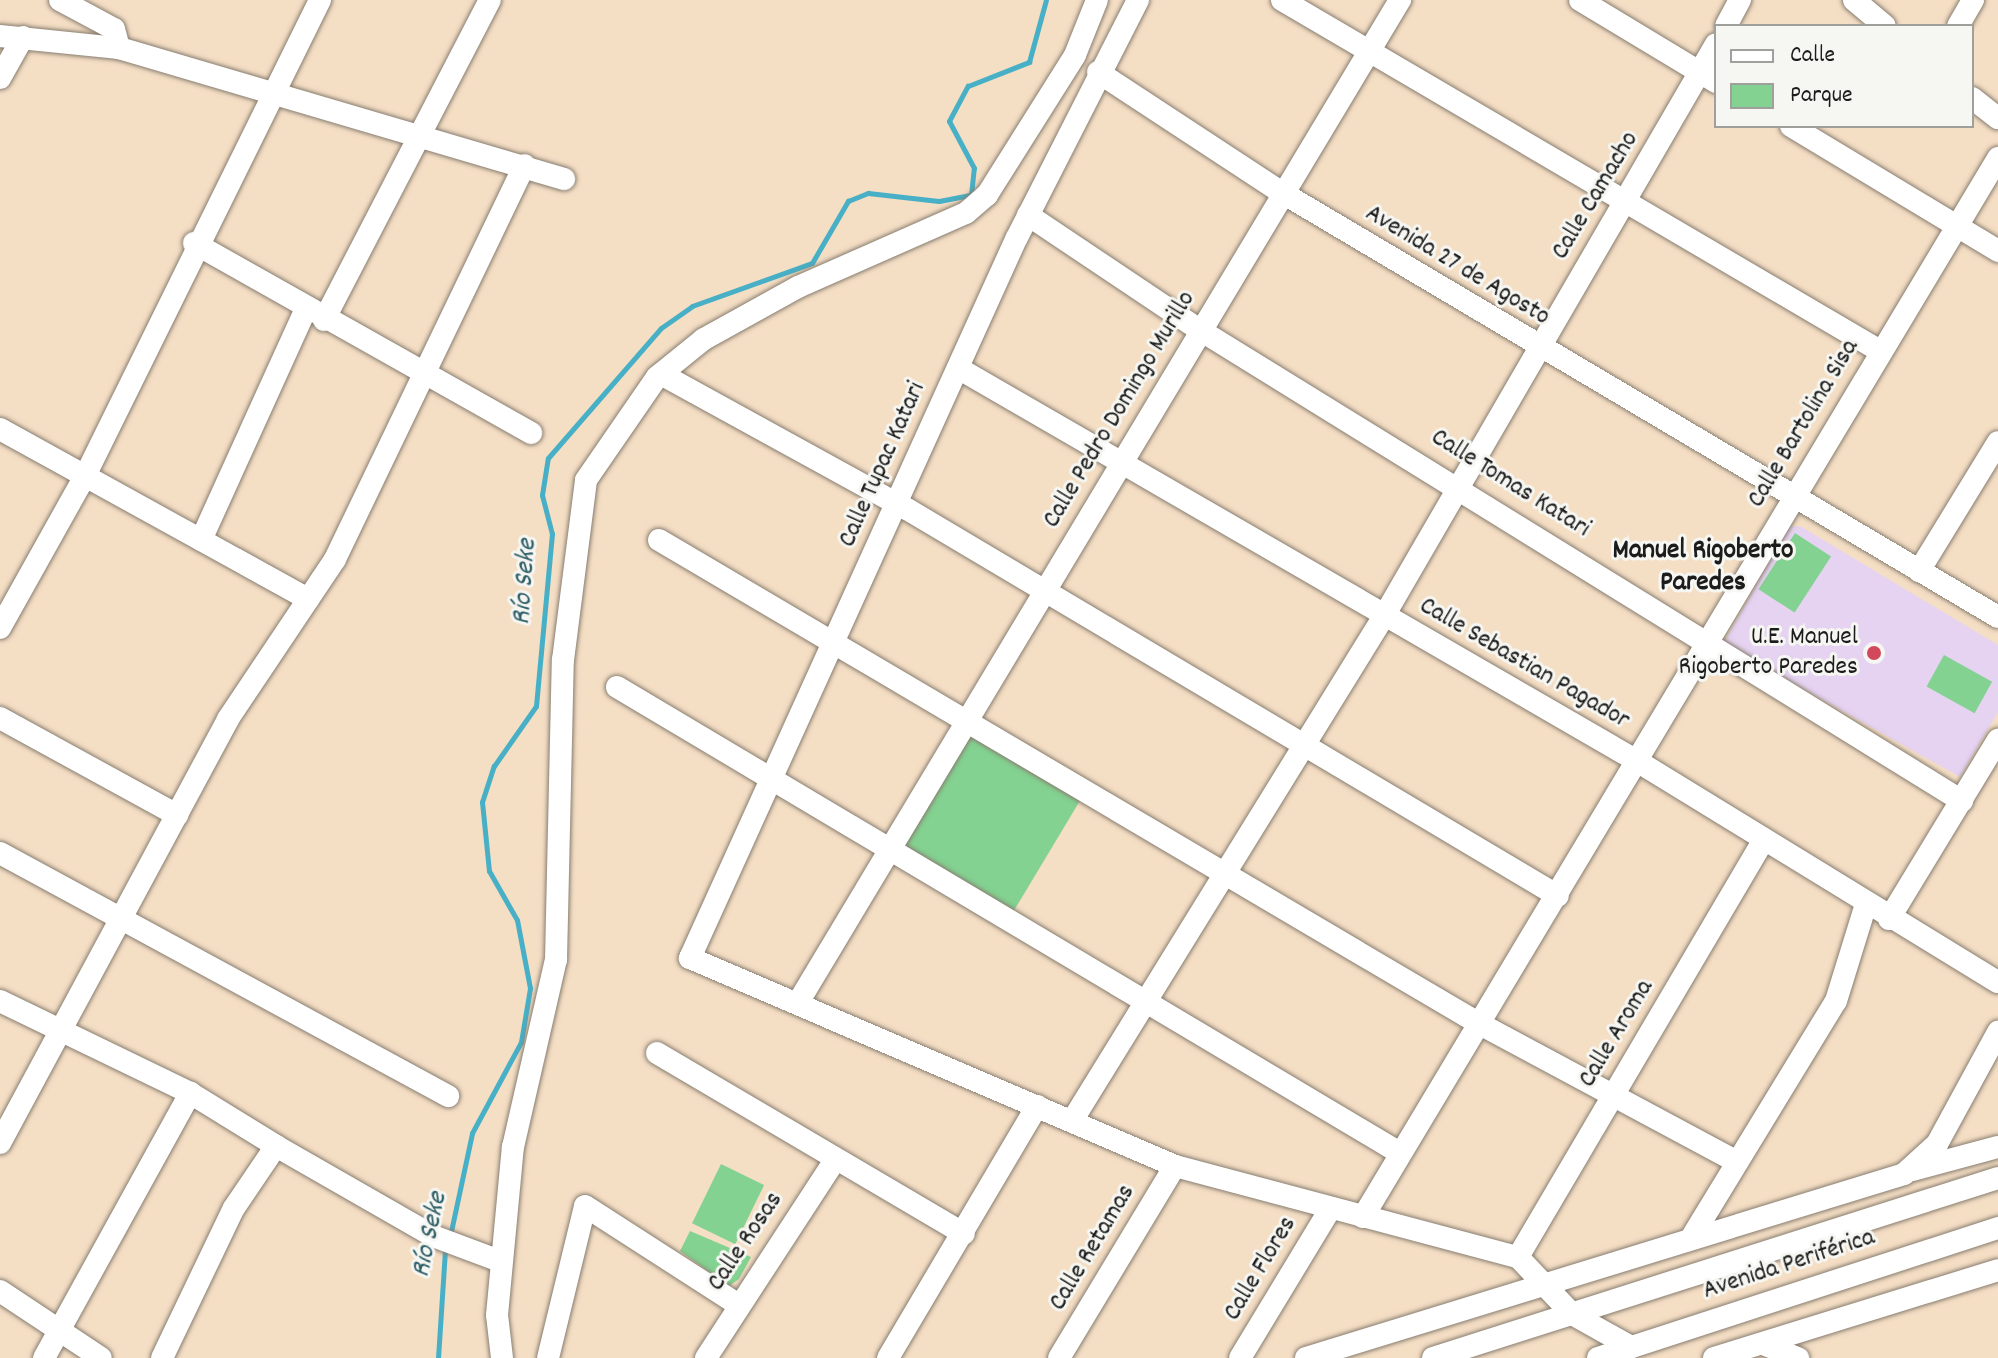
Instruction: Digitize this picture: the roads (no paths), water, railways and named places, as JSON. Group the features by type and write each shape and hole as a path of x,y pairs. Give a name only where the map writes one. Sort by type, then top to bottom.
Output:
{"street":[{"path":"60,0 114,29 119,48"},
{"path":"0,628 85,476 194,243 320,0"},
{"path":"201,540 315,315 490,0"},
{"path":"502,1358 500,1261 513,1147 556,960 556,787 575,532 596,460 661,374 704,339 784,295 966,213 987,195 1075,55 1097,0"},
{"name":"Calle Tupac Katari","path":"799,1001 690,958 1028,215 1098,72 1138,0"},
{"path":"1282,0 1625,206 1880,351"},
{"name":"Calle Pedro Domingo Murillo","path":"799,1001 888,848 968,722 1044,590 1124,462 1281,192 1400,0"},
{"path":"1580,0 1708,78"},
{"path":"1727,24 1740,0"},
{"path":"1854,0 1883,24"},
{"path":"1959,24 1973,0"},
{"path":"0,36 119,48 272,88 564,179"},
{"path":"0,78 23,37"},
{"name":"Calle Camacho","path":"1458,484 1537,347 1708,78 1714,52"},
{"name":"Avenida 27 de Agosto","path":"1098,72 1281,192 1537,347 1998,617"},
{"path":"1974,100 1998,118"},
{"path":"1794,128 1998,251"},
{"name":"Calle Bartolina Sisa","path":"1363,1217 1711,643 1794,495 1998,158"},
{"path":"0,1143 228,719 308,599 525,165"},
{"name":"Calle Tomas Katari","path":"1028,215 1200,330 1458,484 1962,801"},
{"path":"194,243 315,315 531,433"},
{"name":"Calle Sebastian Pagador","path":"958,368 1637,761 1889,919 1998,982"},
{"path":"661,374 897,503 1301,747 1558,896"},
{"path":"0,429 308,599"},
{"path":"1919,571 1998,442"},
{"path":"1072,1121 1384,616 1458,484"},
{"path":"659,540 1478,1023 1611,1099 1734,1160"},
{"path":"617,687 1400,1153"},
{"path":"0,718 177,815"},
{"path":"1889,919 1998,740"},
{"name":"Calle Aroma","path":"1518,1257 1764,839"},
{"path":"0,853 120,923 448,1096"},
{"path":"1693,1235 1734,1160 1836,1001 1866,904"},
{"path":"0,1001 60,1036 190,1093 453,1247 500,1261"},
{"path":"799,1001 1175,1166 1518,1257 1572,1314 1631,1347"},
{"path":"1904,1206 1911,1170 1937,1144 1998,1032"},
{"path":"657,1053 964,1234"},
{"path":"44,1358 190,1093"},
{"path":"888,1358 1037,1106"},
{"path":"162,1358 228,1219 276,1146"},
{"path":"1306,1358 1693,1235 1998,1147"},
{"name":"Calle Rosas","path":"706,1358 737,1304 835,1160"},
{"name":"Calle Retamas","path":"1059,1358 1175,1166"},
{"path":"1433,1358 1998,1178"},
{"path":"548,1358 585,1206 737,1304"},
{"name":"Calle Flores","path":"1240,1358 1331,1208"},
{"name":"Avenida Periférica","path":"1598,1358 1767,1298 1998,1228"},
{"path":"1714,1358 1760,1351 1998,1270"},
{"path":"0,1291 61,1327 101,1358"},
{"path":"1760,1351 1771,1332 1767,1298"},
{"path":"1760,1351 1798,1358"}],"waterway":[{"name":"Río Seke","path":"450,1236 472,1133 521,1042 530,988 517,920 489,871 482,802 494,766 536,706 552,534 542,495 548,458 661,328 692,306 812,263 848,201 868,193 939,201 971,195 974,168 949,121 968,86 1029,62 1046,0"},
{"name":"Río Seke","path":"438,1358 445,1249"}],"place":[{"name":"U.E. Manuel Rigoberto Paredes","path":"1874,653"}],"district":[{"name":"Manuel Rigoberto Paredes","path":"1703,568"}]}
